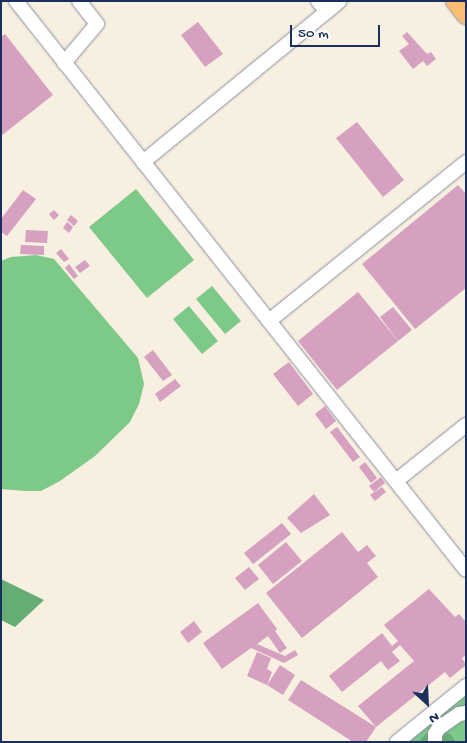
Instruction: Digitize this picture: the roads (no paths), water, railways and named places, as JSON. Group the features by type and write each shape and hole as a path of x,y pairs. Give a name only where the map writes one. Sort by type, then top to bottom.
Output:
{"main road":[{"path":"455,1 466,15"}],"street":[{"path":"16,1 466,570"},
{"path":"64,63 97,24 79,1"},
{"path":"143,162 323,7 340,1"},
{"path":"269,321 466,162"},
{"path":"396,481 466,425"},
{"path":"397,742 466,686"},
{"path":"435,742 435,734 439,728 459,714 466,713"}]}
